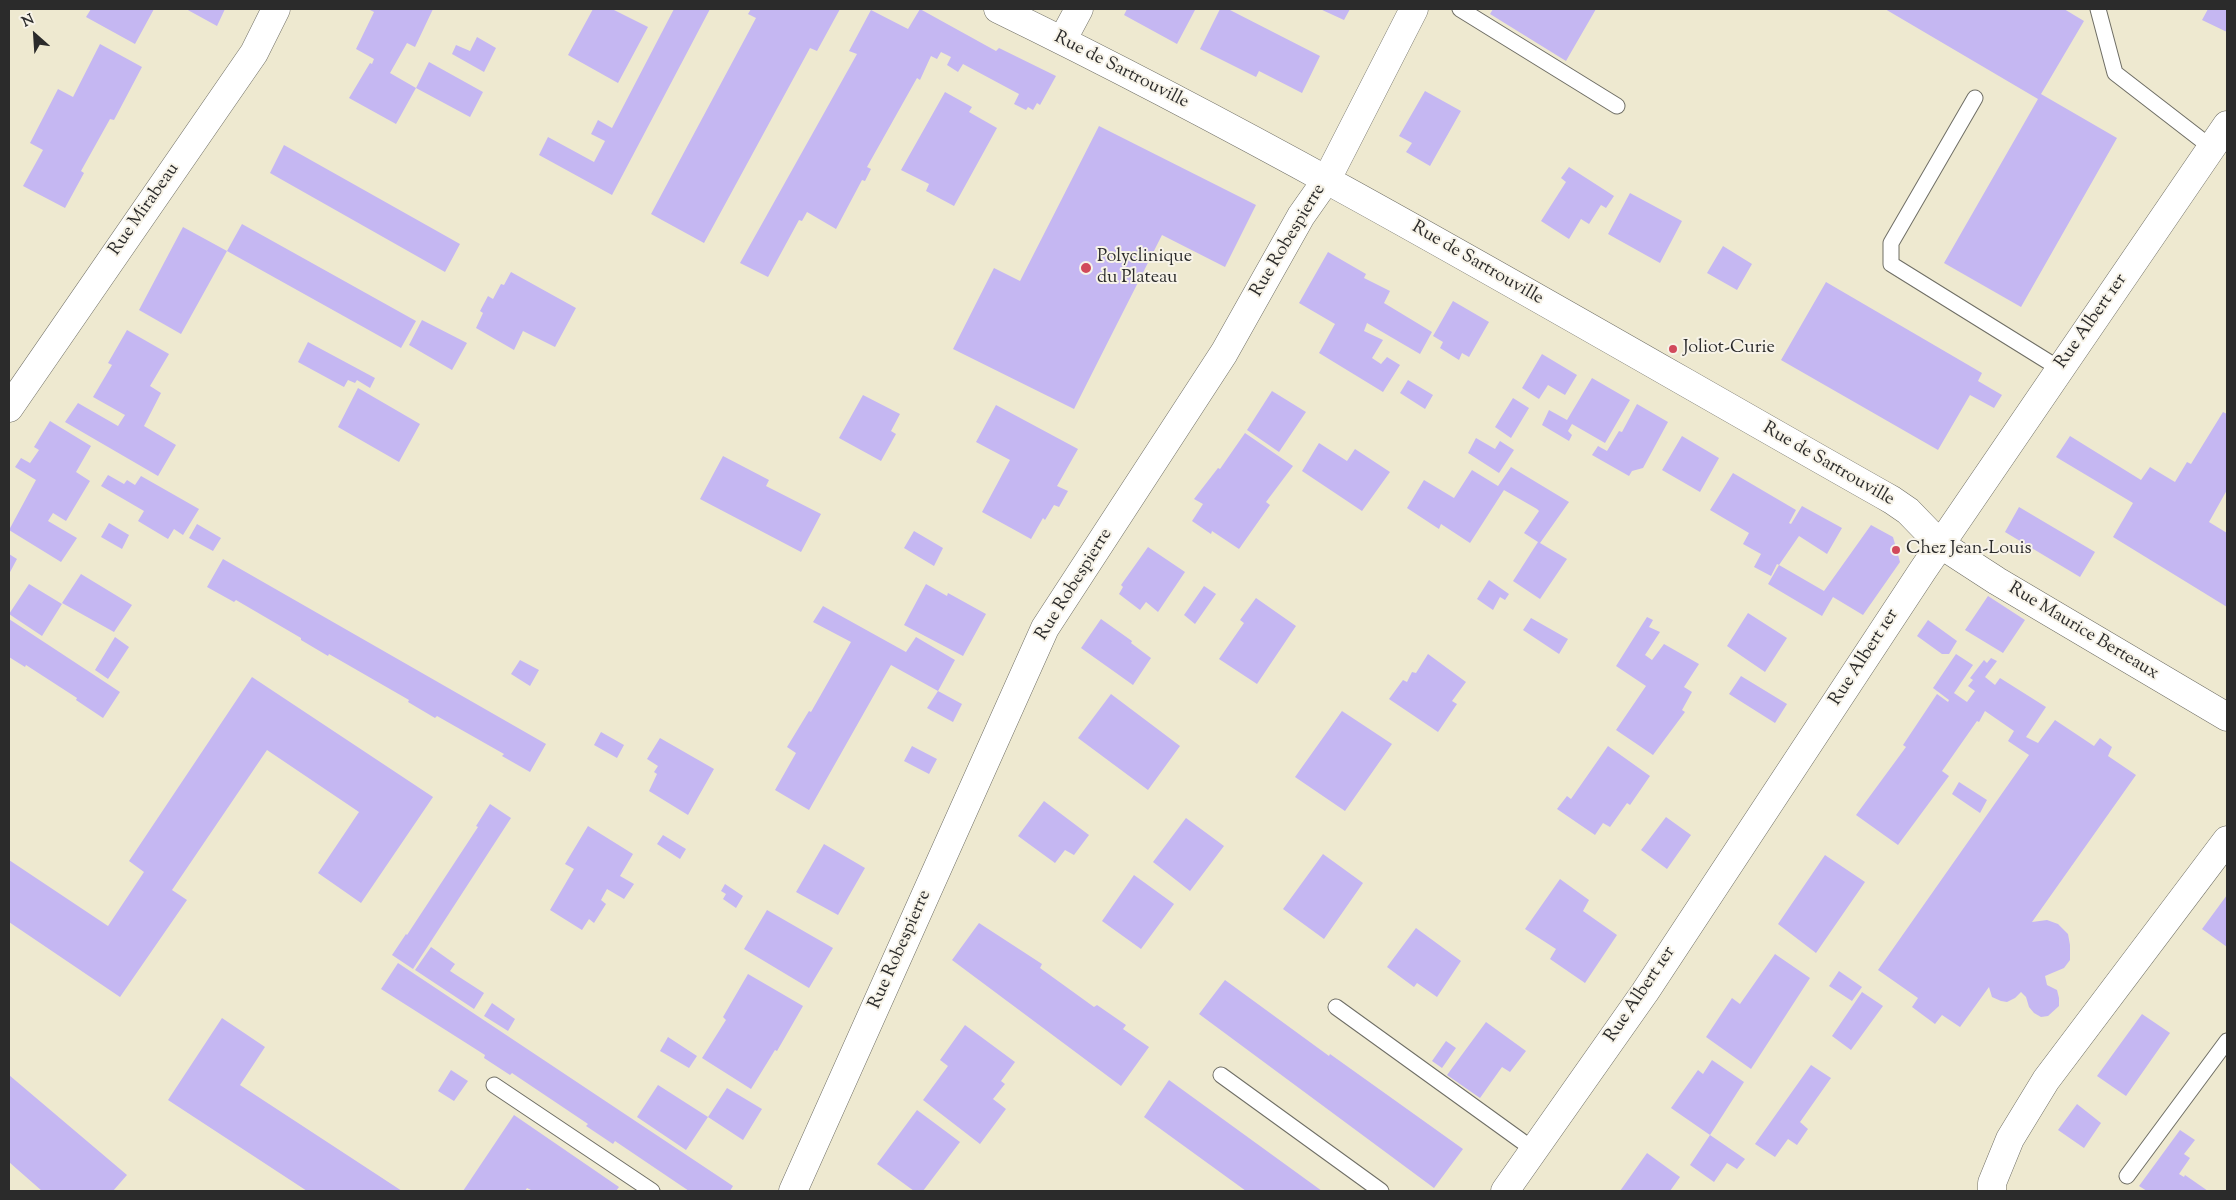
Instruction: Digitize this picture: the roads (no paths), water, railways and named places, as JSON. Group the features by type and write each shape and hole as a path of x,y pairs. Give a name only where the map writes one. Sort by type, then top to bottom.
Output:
{"street":[{"name":"Rue Mirabeau","path":"9,408 254,53 276,9"},
{"name":"Rue de Sartrouville","path":"998,9 1063,40 1327,179 1892,500 1908,511 1940,544"},
{"path":"1063,40 1079,9"},
{"name":"Rue Robespierre","path":"793,1191 1045,628 1224,353 1301,216 1327,179 1414,9"},
{"name":"Rue Albert 1er","path":"1505,1191 1645,992 1940,544 2227,125"},
{"name":"Rue Maurice Berteaux","path":"1940,544 1997,581 2227,717"},
{"path":"1992,1191 1992,1183 2010,1139 2046,1080 2227,840"}],"lane":[{"path":"1462,9 1617,106"},
{"path":"2098,9 2115,72 2212,148"},
{"path":"1976,98 1891,243 1892,264 2060,369"},
{"path":"1336,1007 1534,1150"},
{"path":"2127,1176 2227,1041"},
{"path":"1221,1075 1380,1191"},
{"path":"494,1085 652,1191"}],"place":[{"name":"Polyclinique du Plateau","path":"1086,268"},
{"name":"Joliot-Curie","path":"1673,349"},
{"name":"Chez Jean-Louis","path":"1896,550"}]}
